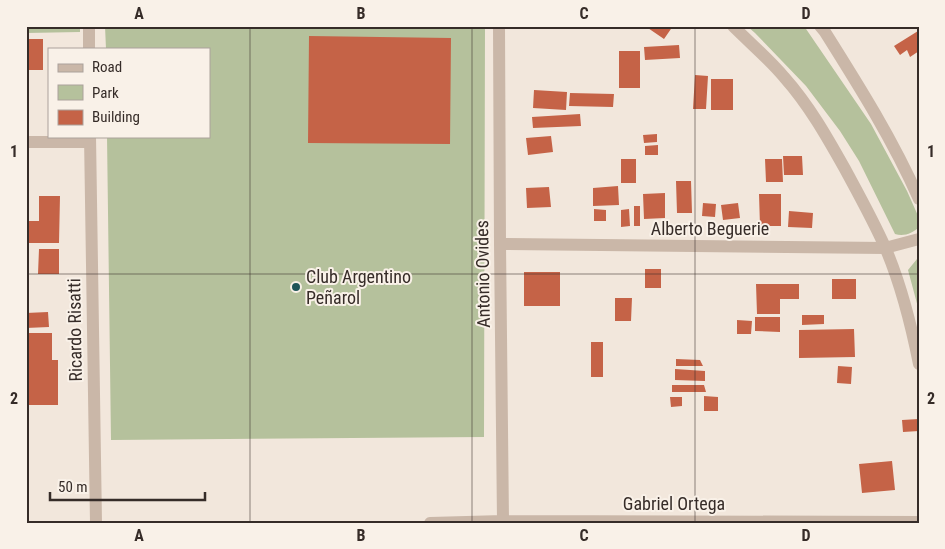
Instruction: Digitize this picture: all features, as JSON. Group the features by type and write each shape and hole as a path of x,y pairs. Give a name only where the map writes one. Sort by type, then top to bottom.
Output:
{"street":[{"path":"89,26 89,48"},
{"name":"Antonio Ovides","path":"499,26 503,521"},
{"path":"733,26 784,77 813,114 862,200 885,248 900,287 919,364"},
{"path":"820,26 862,89 894,147 919,199"},
{"path":"26,142 90,139"},
{"name":"Ricardo Risatti","path":"90,139 96,523"},
{"name":"Alberto Beguerie","path":"500,244 885,248 919,239"},
{"name":"Gabriel Ortega","path":"430,523 503,521 919,522"}],"green space":[{"path":"26,26 80,26 80,32 26,33"},
{"name":"Club Argentino Peñarol","path":"105,26 485,26 484,437 111,440 107,138 210,138 210,48 106,48"},
{"path":"747,26 804,26 871,124 907,191 919,218 919,227 917,229 905,235 895,234 859,161 840,131 806,86"},
{"path":"919,259 919,311 908,270"}],"building":[{"path":"645,26 673,26 664,39"},
{"path":"918,31 919,51 910,57 907,50 900,55 894,46"},
{"path":"309,36 451,38 450,144 308,143"},
{"path":"26,39 43,39 43,70 26,70"},
{"path":"679,45 680,58 645,60 644,47"},
{"path":"619,51 640,51 640,88 619,88"},
{"path":"695,75 708,76 706,109 693,109"},
{"path":"711,79 733,79 733,110 711,110"},
{"path":"534,90 567,92 566,110 533,108"},
{"path":"570,93 614,94 613,107 569,106"},
{"path":"580,114 581,126 533,128 532,117"},
{"path":"657,134 657,142 644,143 643,135"},
{"path":"551,136 553,152 528,155 526,138"},
{"path":"658,145 658,155 645,155 645,146"},
{"path":"783,156 802,156 803,175 784,175"},
{"path":"621,159 636,159 636,183 621,183"},
{"path":"765,159 782,159 783,182 766,182"},
{"path":"676,181 691,181 692,213 677,213"},
{"path":"618,186 619,205 593,206 593,188"},
{"path":"549,187 551,207 527,208 526,188"},
{"path":"665,193 665,218 644,219 643,194"},
{"path":"759,194 781,194 781,226 760,226"},
{"path":"39,196 60,196 59,243 26,243 26,221 39,221"},
{"path":"703,203 716,204 715,217 702,216"},
{"path":"738,203 740,218 723,220 721,205"},
{"path":"634,206 640,206 640,226 634,226"},
{"path":"594,209 606,210 606,221 594,221"},
{"path":"629,209 630,226 621,227 621,210"},
{"path":"789,211 813,213 812,228 788,227"},
{"path":"39,249 59,249 59,274 38,274"},
{"path":"645,269 661,269 661,288 645,288"},
{"path":"524,272 560,272 560,306 524,306"},
{"path":"832,279 856,279 856,299 832,299"},
{"path":"756,284 799,284 799,299 780,299 780,314 757,314"},
{"path":"615,298 632,298 631,321 615,321"},
{"path":"48,312 49,327 26,328 26,313"},
{"path":"802,315 824,315 824,324 802,325"},
{"path":"755,317 780,317 780,332 755,331"},
{"path":"737,320 752,321 751,334 737,334"},
{"path":"854,329 855,357 799,358 799,330"},
{"path":"26,333 52,333 52,360 58,360 58,405 26,405"},
{"path":"591,342 603,342 603,377 591,377"},
{"path":"676,359 700,360 703,366 676,366"},
{"path":"838,366 852,367 851,384 837,383"},
{"path":"675,369 705,371 705,381 675,380"},
{"path":"672,385 704,385 706,392 672,392"},
{"path":"704,396 718,397 718,411 704,411"},
{"path":"670,397 682,397 682,406 671,407"},
{"path":"919,419 919,431 903,432 902,420"},
{"path":"892,461 895,490 862,493 859,464"}],"place":[{"name":"Club Argentino Peñarol","path":"296,287"}]}
